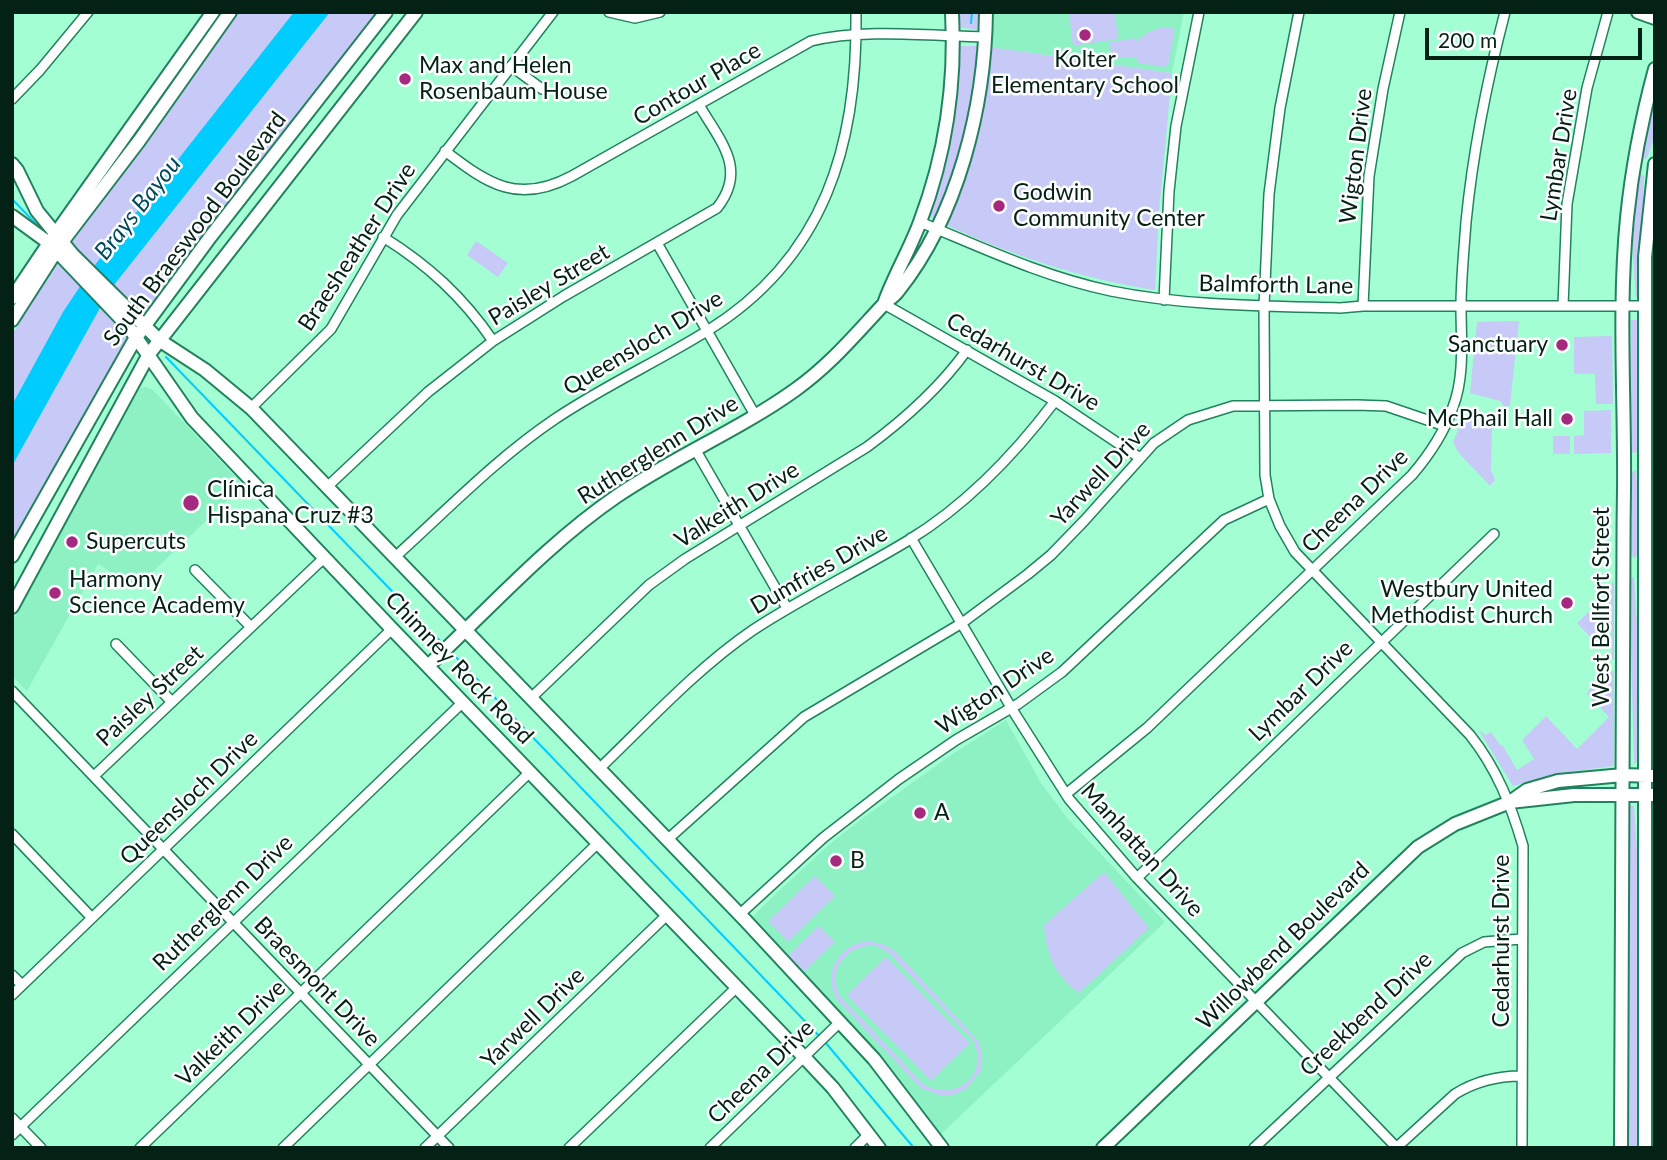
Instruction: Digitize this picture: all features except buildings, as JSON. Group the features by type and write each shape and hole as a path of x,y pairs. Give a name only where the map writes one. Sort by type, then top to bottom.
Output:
{"main road":[{"path":"12,320 56,243 148,103 212,12"},
{"path":"12,299 159,111 230,12"},
{"name":"South Braeswood Boulevard","path":"136,323 262,171 386,12"},
{"name":"South Braeswood Boulevard","path":"12,607 149,354 416,12"},
{"name":"Rutherglenn Drive","path":"884,304 920,222 943,144 952,77 953,12"},
{"name":"Rutherglenn Drive","path":"433,662 575,527 619,495 794,390 838,355 884,304 897,294 914,270 936,229 959,176 973,129 986,37 986,12"},
{"path":"1637,12 1655,18"},
{"path":"363,43 382,56"},
{"name":"West Bellfort Street","path":"1621,1148 1623,306 1627,219 1634,166 1655,69"},
{"path":"148,103 159,111"},
{"name":"Chimney Rock Road","path":"12,164 18,170 56,243 69,259 136,323 205,370 251,408 739,915 835,1027 874,1059 942,1148"},
{"path":"1634,166 1654,166"},
{"name":"West Bellfort Street","path":"1646,1148 1651,661 1645,567 1645,257 1654,166"},
{"path":"262,171 280,186"},
{"name":"Chimney Rock Road","path":"12,216 56,243"},
{"name":"Chimney Rock Road","path":"136,323 135,338 149,354 192,418 392,629 433,662 462,702 737,988 809,1053 879,1148"},
{"name":"South Braeswood Boulevard","path":"12,556 135,338"},
{"path":"64,461 86,472"},
{"path":"1624,464 1646,464"},
{"path":"1623,567 1645,567"},
{"name":"Willowbend Boulevard","path":"1103,1148 1418,847 1455,824 1510,802 1527,790 1558,781 1623,775 1649,776"},
{"name":"Willowbend Boulevard","path":"1510,802 1574,795 1650,795"}],"street":[{"path":"12,99 88,12"},
{"name":"Braesheather Drive","path":"251,408 331,329 404,204 553,12"},
{"path":"608,12 635,18 660,12"},
{"path":"856,12 856,34"},
{"path":"1164,300 1176,126 1199,12"},
{"path":"1264,405 1264,306 1269,194 1280,108 1299,12"},
{"name":"Wigton Drive","path":"1363,306 1369,176 1383,89 1400,12"},
{"name":"Cheena Drive","path":"1066,794 1147,728 1412,475 1431,453 1445,426 1457,392 1471,184 1488,77 1505,12"},
{"name":"Lymbar Drive","path":"1563,306 1567,204 1587,88 1608,12"},
{"name":"Contour Place","path":"445,151 482,179 496,185 514,188 549,187 811,41 856,34 986,37"},
{"name":"Queensloch Drive","path":"395,557 509,454 540,430 586,399 707,331 760,292 779,273 806,236 837,168 852,105 856,34"},
{"path":"511,66 542,89"},
{"name":"Paisley Street","path":"327,487 428,392 493,341 564,296 717,208 729,189 732,167 699,105"},
{"name":"Balmforth Lane","path":"920,222 1040,272 1109,291 1164,300 1340,308 1645,306"},
{"path":"383,237 408,252 444,281 475,315 493,341"},
{"path":"657,243 755,415"},
{"name":"Cedarhurst Drive","path":"884,304 1055,401 1140,458"},
{"name":"Valkeith Drive","path":"531,698 649,585 685,559 867,447 934,390 967,351"},
{"name":"Dumfries Drive","path":"599,769 716,659 753,630 911,538 964,498 997,469 1036,427 1055,401"},
{"name":"Cedarhurst Drive","path":"1264,405 1264,454 1269,499 1287,540 1470,735 1494,769 1510,802 1523,846 1522,1148"},
{"name":"Yarwell Drive","path":"667,840 804,717 962,623 1051,555 1169,430 1188,420 1233,406 1264,405 1386,406 1445,426"},
{"path":"695,449 787,608"},
{"name":"Wigton Drive","path":"739,915 823,838 890,786 956,740 1012,707 1077,658 1224,520 1269,499"},
{"name":"Lymbar Drive","path":"1137,878 1493,534"},
{"name":"Manhattan Drive","path":"911,538 1066,794 1137,878 1396,1148"},
{"name":"Paisley Street","path":"94,776 325,557"},
{"path":"195,570 251,627"},
{"name":"Queensloch Drive","path":"12,995 392,629"},
{"path":"116,643 172,702"},
{"name":"Braesmont Drive","path":"12,691 449,1148"},
{"name":"Rutherglenn Drive","path":"12,1135 462,702"},
{"name":"Valkeith Drive","path":"140,1148 530,772"},
{"path":"12,834 92,918"},
{"path":"283,1148 598,843"},
{"name":"Yarwell Drive","path":"425,1148 667,915"},
{"name":"Creekbend Drive","path":"1254,1148 1462,953 1484,943 1521,939"},
{"path":"12,975 22,985"},
{"path":"569,1148 737,988"},
{"name":"Cheena Drive","path":"710,1148 835,1027"},
{"path":"1396,1148 1466,1087 1493,1078 1521,1076"},
{"path":"12,1118 41,1148"},
{"path":"855,1148 869,1134"}],"shaded area":[{"path":"236,12 379,12 146,312 117,357 12,546 12,335 70,241"},
{"path":"958,12 982,12 983,19 978,30 958,27"},
{"name":"Kolter Elementary School","path":"993,12 1184,12 1172,73 990,47"},
{"path":"1069,12 1115,12 1118,39 1073,46"},
{"path":"1163,27 1175,29 1168,65 1164,67 1138,63 1137,57 1111,58 1110,42 1136,38 1137,43 1148,32"},
{"path":"960,46 977,46 976,78 966,129 946,200 940,212 932,219 929,213"},
{"path":"990,47 1172,73 1159,211 1155,290 1101,280 1048,265 946,225 966,175 977,132"},
{"path":"1655,90 1655,134 1647,158 1644,159 1643,146"},
{"path":"1640,174 1644,176 1640,288 1636,298 1633,220"},
{"path":"476,241 508,263 498,277 467,255"},
{"path":"1631,320 1638,320 1637,452 1632,453 1628,437"},
{"path":"1519,321 1510,405 1505,408 1500,401 1470,393 1477,322"},
{"path":"1612,336 1613,404 1596,404 1595,374 1574,374 1574,337"},
{"path":"140,388 153,390 243,485 136,588 98,564 27,691 12,676 12,622"},
{"path":"1611,410 1611,453 1574,454 1574,436 1584,435 1584,411"},
{"path":"1463,418 1492,428 1491,470 1495,480 1490,486 1458,452 1453,442"},
{"path":"1553,436 1570,436 1570,454 1553,454"},
{"path":"1636,470 1640,540 1635,559 1631,554 1630,473"},
{"path":"1634,577 1640,671 1639,760 1634,764 1629,578"},
{"path":"1614,581 1614,660 1610,606 1604,592"},
{"path":"1594,607 1603,614 1600,647 1577,623"},
{"path":"1614,671 1614,766 1559,773 1513,786 1479,731 1486,735 1491,732 1517,770 1534,759 1522,740 1546,716 1577,749 1609,717 1587,694 1607,672"},
{"path":"1006,720 1041,783 1068,819 1165,922 941,1134 886,1063 752,920 753,916 832,842 951,755"},
{"path":"1629,806 1634,806 1641,913 1641,1148 1627,1148"},
{"path":"1104,872 1149,928 1079,993 1053,964 1044,925"},
{"path":"815,876 835,896 788,942 768,921"},
{"path":"819,926 835,942 804,972 788,956"},
{"path":"868,941 885,945 896,952 979,1042 981,1070 967,1088 956,1094 942,1096 921,1088 838,1001 831,981 832,971 841,954 857,943","holes":["876,946 889,953 973,1040 977,1064 967,1082 958,1088 935,1089 923,1084 840,996 835,979 839,964 857,949"]},
{"path":"886,957 970,1043 931,1081 847,995"}],"water":[{"path":"294,12 330,12 110,290 12,466 12,405 63,312 91,270"}],"waterway":[{"path":"971,23 972,12"},
{"path":"12,199 38,226"},
{"path":"166,357 443,644"},
{"path":"452,653 821,1038"},
{"path":"825,1042 914,1148"}],"place":[{"name":"Kolter Elementary School","path":"1085,35"},
{"name":"Max and Helen Rosenbaum House","path":"405,79"},
{"name":"Godwin Community Center","path":"999,206"},
{"name":"Sanctuary","path":"1562,345"},
{"name":"McPhail Hall","path":"1567,419"},
{"name":"Clínica Hispana Cruz #3","path":"191,503"},
{"name":"Supercuts","path":"72,542"},
{"name":"Harmony Science Academy","path":"55,593"},
{"name":"Westbury United Methodist Church","path":"1567,603"},
{"name":"A","path":"920,813"},
{"name":"B","path":"836,861"}],"water label":[{"name":"Brays Bayou","path":"138,208"}]}
